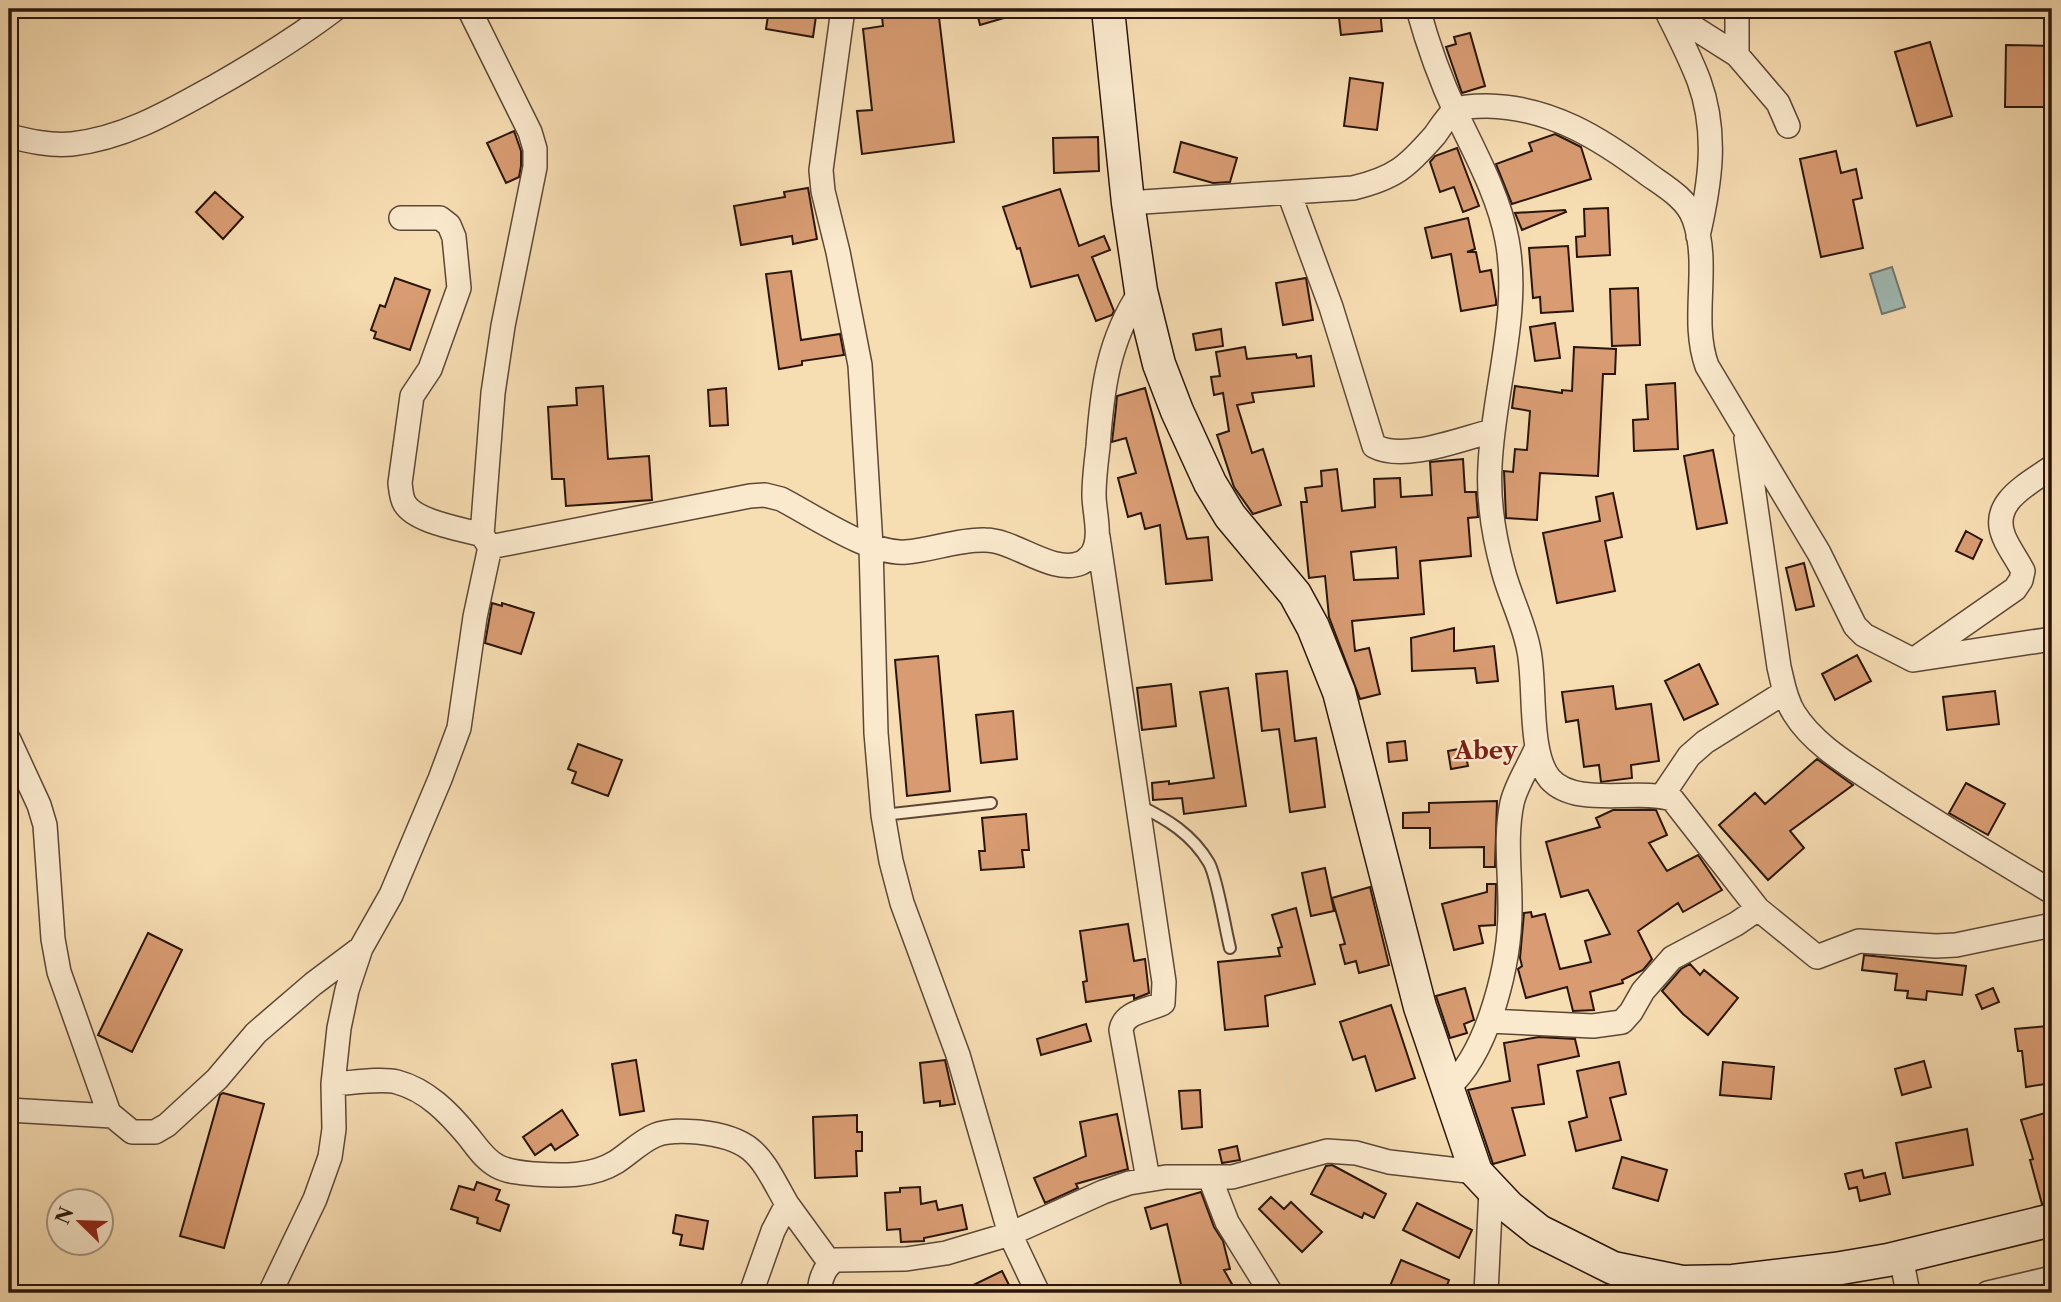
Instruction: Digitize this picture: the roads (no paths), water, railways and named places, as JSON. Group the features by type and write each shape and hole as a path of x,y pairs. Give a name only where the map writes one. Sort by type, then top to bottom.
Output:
{"main road":[{"path":"1108,9 1128,203 1141,291 1159,364 1177,411 1210,482 1230,516 1295,594 1313,627 1339,692 1420,1007 1484,1181 1508,1207 1539,1231 1574,1250 1613,1268 1682,1282 1785,1276 1894,1258 2052,1220"}],"street":[{"path":"9,136 35,143 70,144 103,139 138,127 294,40 335,9"},
{"path":"270,1293 324,1179 334,1129 333,1084 339,1028 360,948 391,895 459,728 486,541 493,393 503,326 531,191 535,149 530,132 469,9"},
{"path":"843,9 821,170 823,191 841,262 860,365 871,546 876,733 883,815 902,903 958,1055 1010,1234 1038,1293"},
{"path":"1418,9 1432,55 1482,168 1507,238 1511,294 1489,468 1496,544 1529,650 1536,749 1550,779 1563,789 1580,794 1662,796 1672,799 1758,909 1817,957 1859,941 1956,945 2052,925"},
{"path":"1737,9 1737,55"},
{"path":"1665,10 1700,82 1709,119 1712,152 1709,189 1698,236"},
{"path":"1665,10 1737,55 1778,103 1787,126"},
{"path":"1128,203 1353,188 1377,182 1398,172 1416,157 1455,111 1478,106 1526,109 1581,130 1615,149 1684,203 1693,218 1698,236 1702,351 1717,385 1819,552 1855,626 1877,643 1913,660 2052,639"},
{"path":"1289,193 1331,307 1374,446 1385,452 1412,451 1492,431"},
{"path":"401,218 440,218 449,225 454,237 459,288 430,369 412,396 400,482 401,497 406,506 424,518 486,541 765,495 781,499 871,546 887,551 905,552 985,540 1000,542 1049,562 1066,565 1082,563 1093,553 1097,532"},
{"path":"1141,291 1128,310 1118,335 1102,390 1094,494 1097,532 1164,992 1163,1003 1129,1016 1122,1021 1121,1030 1147,1179"},
{"path":"1745,428 1779,667 1793,711 1819,741 1854,768 1959,837 2052,892"},
{"path":"1913,660 2015,589 2023,571 2004,537 2001,516 2011,496 2052,467"},
{"path":"1662,796 1689,756 1705,742 1785,692"},
{"path":"9,740 46,825 55,957 98,1088 112,1116 132,1132 155,1132 167,1125 217,1079 256,1032 360,948"},
{"path":"1448,1088 1457,1080 1489,1021 1510,946 1508,849 1512,801 1536,749"},
{"path":"1489,1021 1593,1026 1622,1022 1672,958 1736,924 1758,909"},
{"path":"333,1084 395,1081 416,1090 446,1111 483,1156 498,1167 514,1171 560,1175 601,1170 644,1141 657,1134 669,1132 716,1134 736,1139 749,1146 761,1159 787,1204 830,1263"},
{"path":"9,1110 112,1116"},
{"path":"819,1293 820,1281 830,1263 836,1260 906,1259 946,1253 1010,1234 1103,1192 1147,1179 1232,1177 1327,1151 1340,1151 1484,1181 1486,1293"},
{"path":"1210,1178 1227,1222 1271,1293"},
{"path":"751,1293 773,1231 787,1204"},
{"path":"1894,1258 1896,1293"},
{"path":"1894,1258 1908,1293"},
{"path":"1987,1293 2052,1279"}],"lane":[{"path":"883,815 991,803"},
{"path":"1138,805 1163,817 1183,831 1210,864 1230,948"}],"water":[{"path":"1892,267 1905,307 1882,314 1870,274"}],"district":[{"name":"Abey","path":"1486,751"}]}
